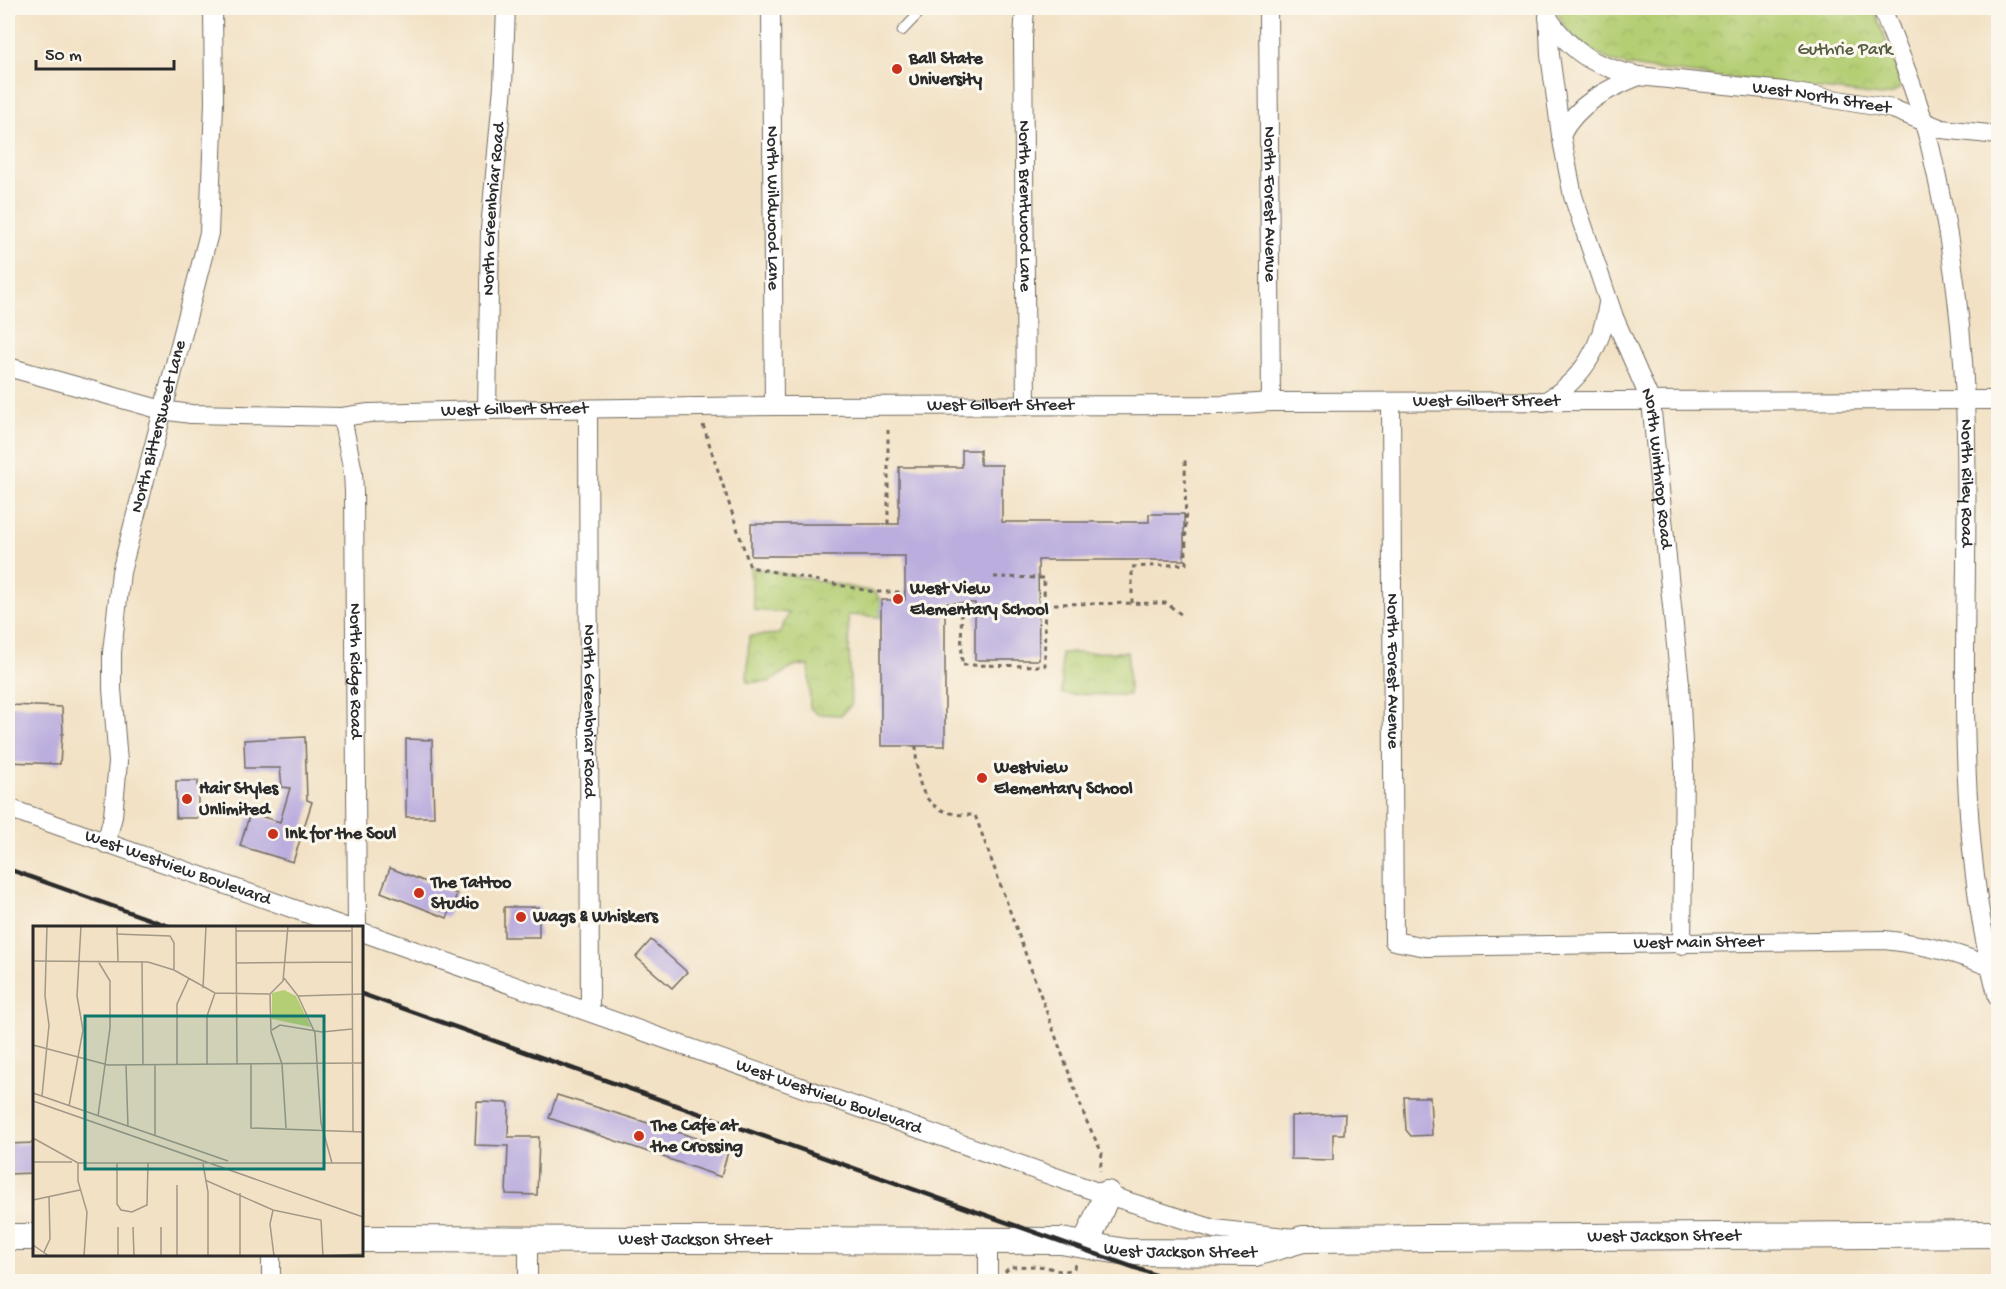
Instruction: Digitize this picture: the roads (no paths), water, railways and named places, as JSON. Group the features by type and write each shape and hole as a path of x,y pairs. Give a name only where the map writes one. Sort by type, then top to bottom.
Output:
{"main road":[{"path":"1082,1250 1103,1183"},
{"name":"West Jackson Street","path":"363,1239 1061,1241 1082,1250 1255,1253 1302,1239 1998,1234"},
{"path":"8,1237 33,1237"}],"street":[{"name":"North Bittersweet Lane","path":"106,844 113,816 118,762 112,689 113,626 121,572 209,233 214,103 213,8"},
{"name":"North Greenbriar Road","path":"487,410 490,229 503,86 506,8"},
{"name":"North Wildwood Lane","path":"771,8 774,406"},
{"name":"North Brentwood Lane","path":"1025,8 1023,38 1026,406"},
{"name":"North Forest Avenue","path":"1268,8 1271,402"},
{"name":"North Riley Road","path":"1881,8 1910,80 1931,149 1948,237 1958,312 1965,400 1968,781 1974,876 1994,968 1998,998"},
{"name":"West North Street","path":"1548,12 1562,37 1575,49 1611,70 1640,76 1784,91 1893,109 1942,129 1998,135"},
{"name":"North Winthrop Road","path":"1548,12 1550,55 1560,135 1573,196 1609,301 1651,402 1680,684 1684,764 1682,945"},
{"name":"West North Street","path":"1560,135 1576,112 1587,102 1603,92 1640,76"},
{"path":"1544,402 1577,378 1593,357 1606,324 1609,301"},
{"name":"West Gilbert Street","path":"8,367 162,410 191,414 342,417 369,413 774,406 1998,400"},
{"name":"North Forest Avenue","path":"1391,403 1394,941"},
{"name":"North Greenbriar Road","path":"588,409 590,1012"},
{"name":"North Ridge Road","path":"342,417 353,472 354,492 357,926"},
{"name":"West Westview Boulevard","path":"8,808 345,926"},
{"name":"West Westview Boulevard","path":"363,932 590,1012 1103,1183 1214,1229 1302,1239"},
{"name":"West Main Street","path":"1394,941 1426,947 1682,945 1884,940 1937,948 1994,968"},
{"path":"528,1239 528,1281"},
{"path":"988,1241 995,1280"},
{"path":"271,1256 271,1281"}],"lane":[{"path":"902,31 924,8"}],"railway":[{"path":"8,869 168,926"},
{"path":"363,994 1175,1282"}],"place":[{"name":"Ball State University","path":"897,69"},
{"name":"West View Elementary School","path":"898,599"},
{"name":"Westview Elementary School","path":"982,778"},
{"name":"Hair Styles Unlimited","path":"187,799"},
{"name":"Ink for the Soul","path":"273,834"},
{"name":"The Tattoo Studio","path":"419,893"},
{"name":"Wags & Whiskers","path":"521,917"},
{"name":"The Cafe at the Crossing","path":"639,1136"}],"park label":[{"name":"Guthrie Park","path":"1845,50"}]}
